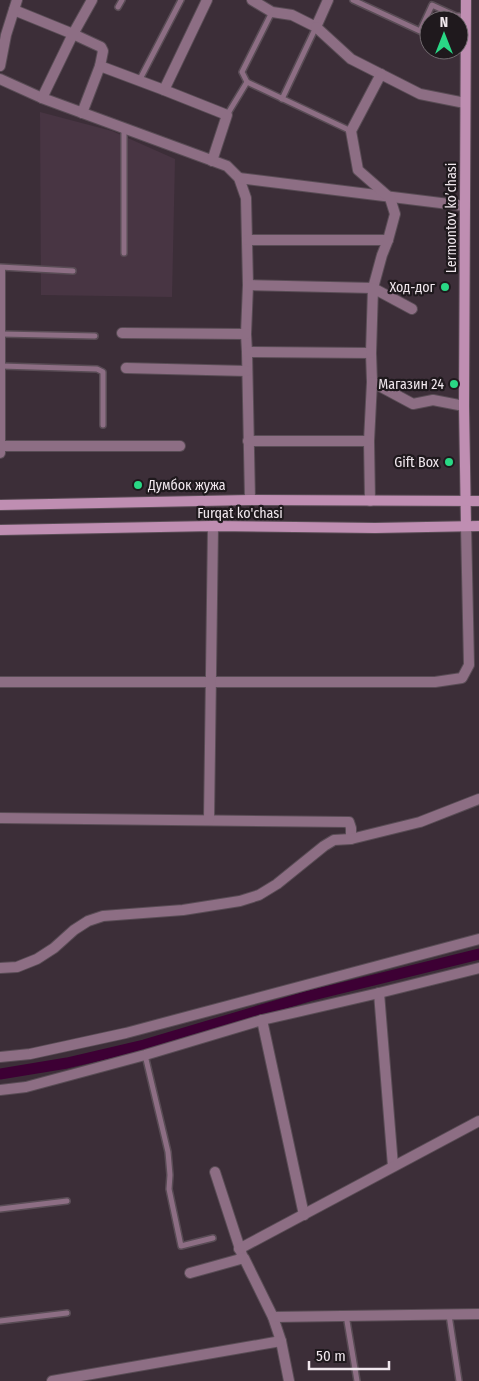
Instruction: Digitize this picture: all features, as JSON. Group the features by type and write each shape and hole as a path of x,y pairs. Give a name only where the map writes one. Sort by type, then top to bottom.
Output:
{"main road":[{"name":"Lermontov ko’chasi","path":"465,60 464,406 466,526"},
{"name":"Furqat ko'chasi","path":"0,505 250,500 479,501"},
{"name":"Furqat ko'chasi","path":"0,530 212,526 376,528 479,526"}],"street":[{"path":"42,98 92,0"},
{"path":"164,90 207,0"},
{"path":"252,0 272,12 292,16 316,27 351,59 420,94 465,103"},
{"path":"316,27 328,0"},
{"path":"0,66 3,35 15,5 101,47 103,51 100,66 82,113"},
{"path":"100,66 227,115 212,161"},
{"path":"370,500 369,441 373,288 395,214 390,198 358,170 351,131 381,74"},
{"path":"0,79 42,98 226,166 240,178 246,198 248,285 246,334 250,500"},
{"path":"240,178 465,206"},
{"path":"247,240 388,240"},
{"path":"0,269 0,453"},
{"path":"248,285 373,288 412,309"},
{"path":"122,333 246,334"},
{"path":"247,352 371,353"},
{"path":"126,368 247,371"},
{"path":"372,382 414,404 433,400 464,406"},
{"path":"248,441 369,441"},
{"path":"0,446 180,446"},
{"path":"209,820 212,526"},
{"path":"0,682 435,682 462,678 469,665 466,526"},
{"path":"0,968 17,967 37,958 54,948 74,930 88,921 103,916 183,910 240,901 259,895 277,884 334,840 351,839 420,822 479,799"},
{"path":"0,818 348,822 351,828 351,839"},
{"path":"0,1057 30,1054 126,1033 479,938"},
{"path":"0,1090 26,1087 145,1055 262,1020 479,968"},
{"path":"379,993 393,1166"},
{"path":"262,1020 304,1215"},
{"path":"190,1273 242,1254 304,1215 479,1121"},
{"path":"215,1172 242,1254 273,1318 281,1341 289,1381"},
{"path":"273,1318 346,1315 479,1314"},
{"path":"52,1381 281,1341"}],"lane":[{"path":"118,7 122,0"},
{"path":"139,81 181,0"},
{"path":"353,0 419,31"},
{"path":"430,10 432,5 443,10"},
{"path":"272,12 242,72 247,82 351,131"},
{"path":"282,99 316,27"},
{"path":"227,115 247,82"},
{"path":"124,129 124,253"},
{"path":"0,269 73,271"},
{"path":"1,334 95,336"},
{"path":"0,366 98,369 103,372 103,425"},
{"path":"145,1055 168,1152 169,1189 181,1246 212,1238"},
{"path":"0,1209 67,1202"},
{"path":"0,1321 67,1313"},
{"path":"346,1315 356,1381"},
{"path":"449,1315 459,1381"}],"shaded area":[{"path":"40,112 112,131 175,159 172,297 41,295"}],"waterway":[{"path":"0,1074 67,1063 144,1045 309,996 479,954"}],"place":[{"name":"Ход-дог","path":"445,287"},
{"name":"Магазин 24","path":"454,384"},
{"name":"Gift Box","path":"449,462"},
{"name":"Думбок жужа","path":"138,485"}]}
